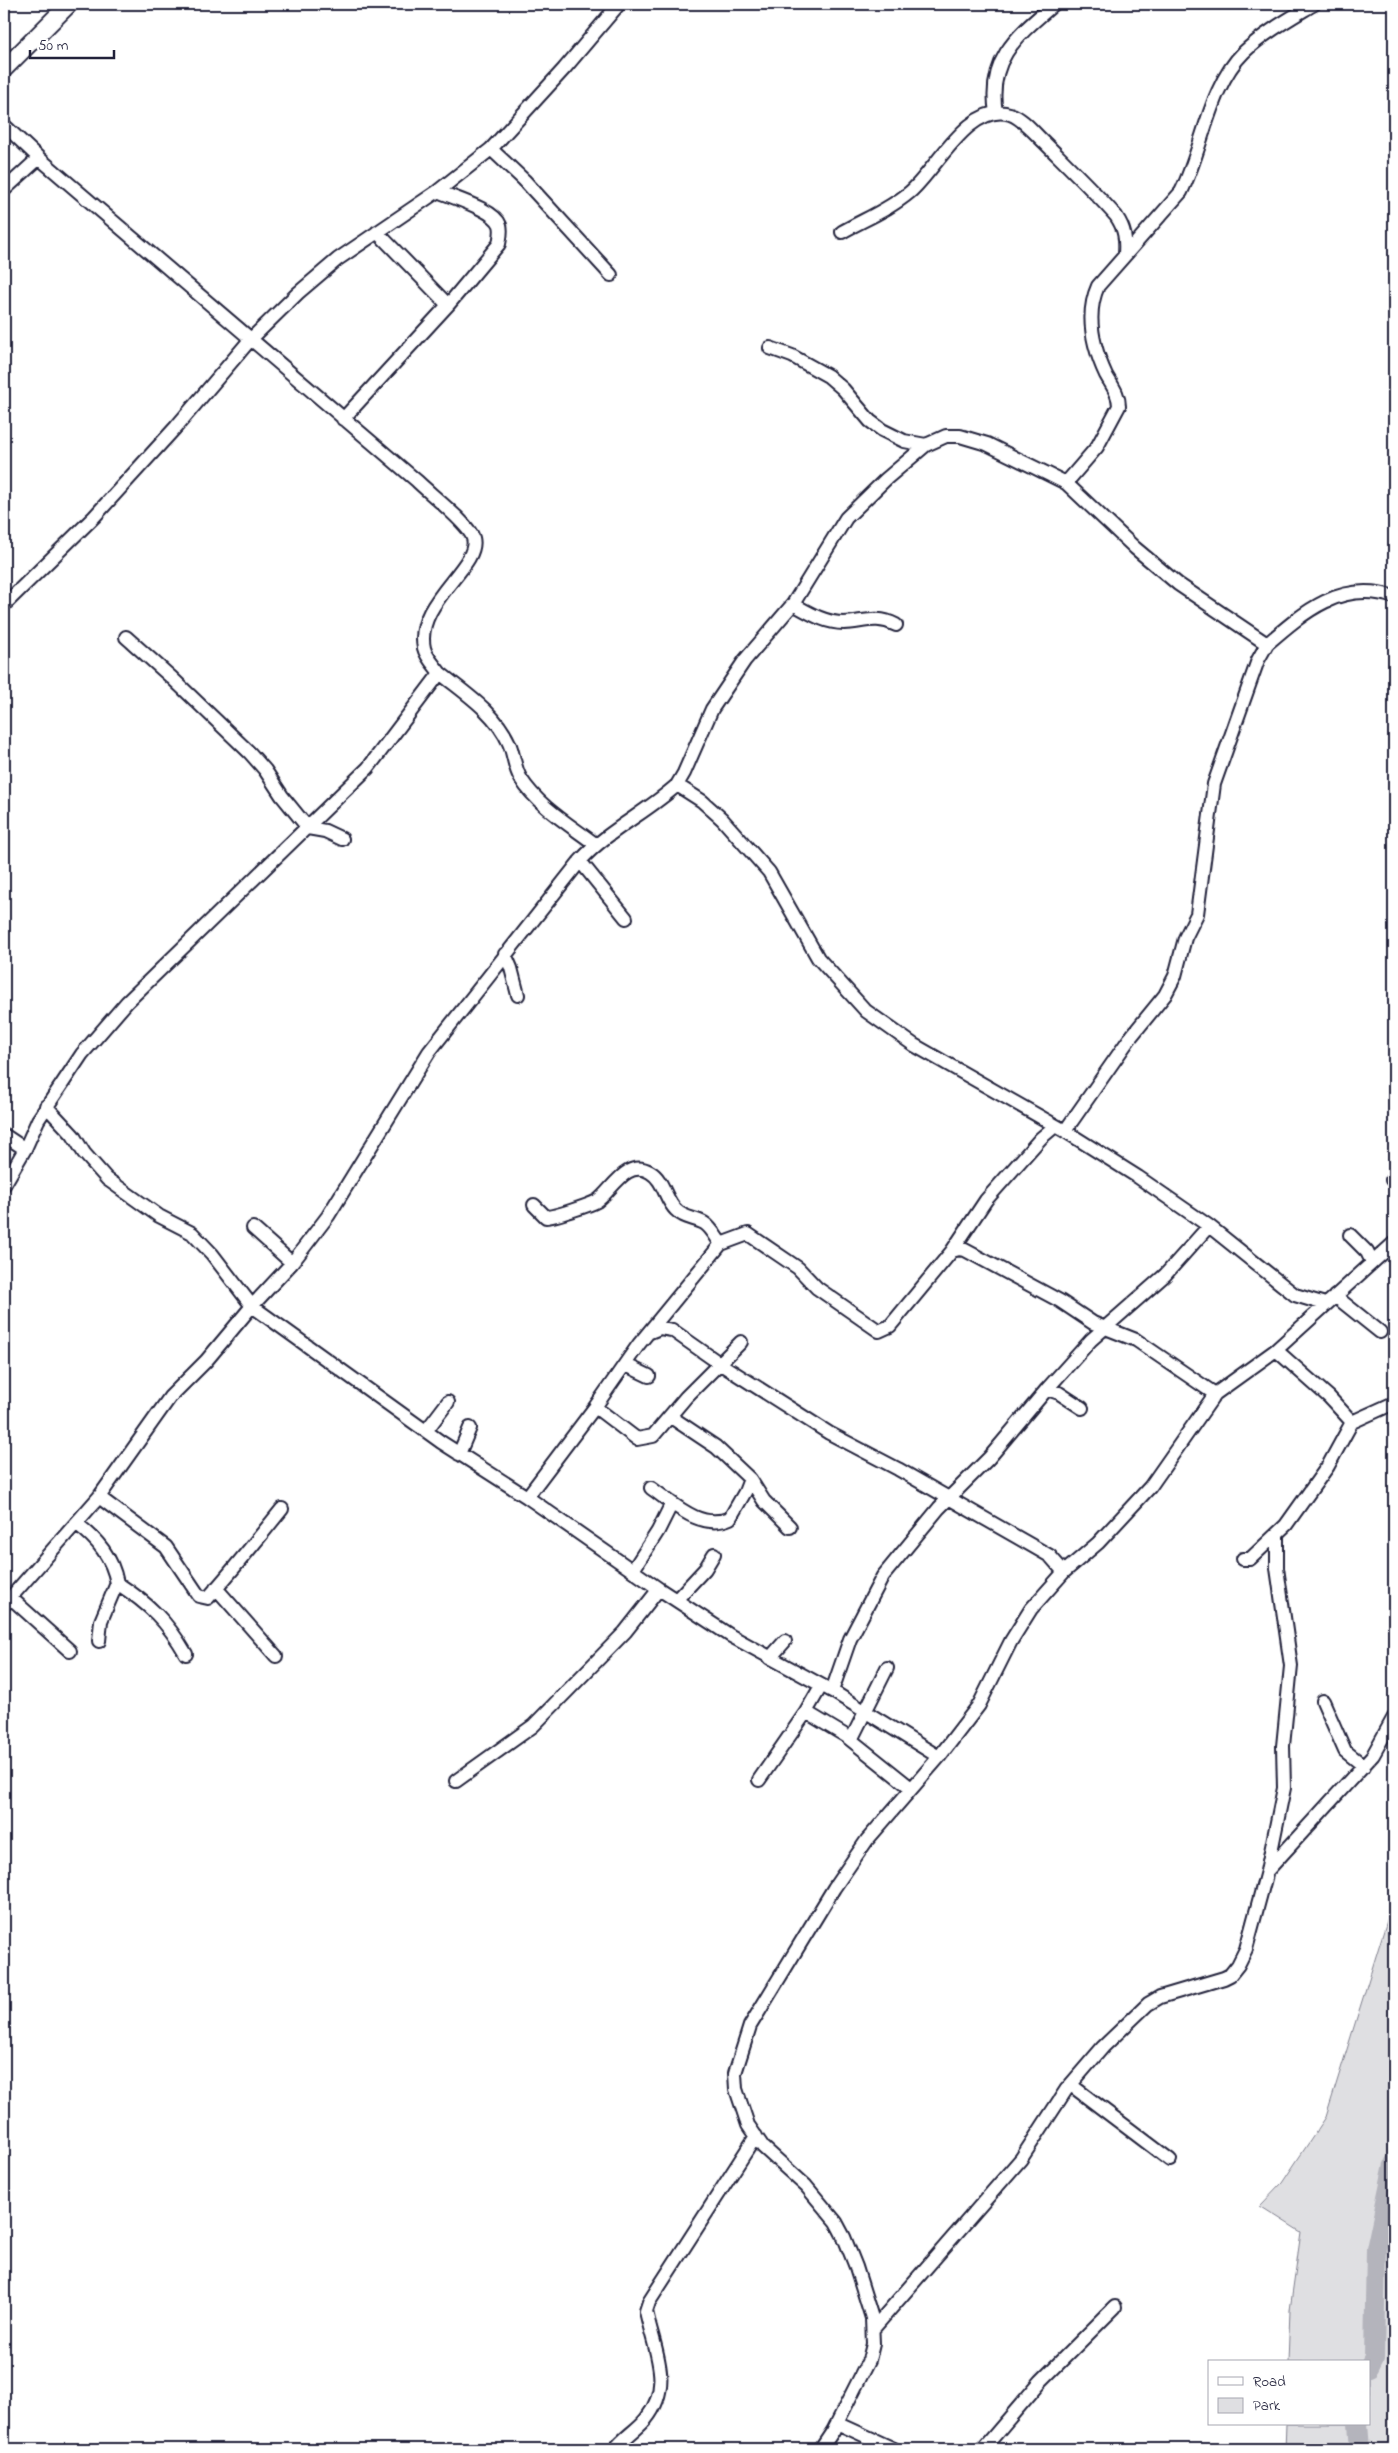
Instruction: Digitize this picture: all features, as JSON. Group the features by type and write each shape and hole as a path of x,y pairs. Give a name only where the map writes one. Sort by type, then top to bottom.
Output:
{"street":[{"path":"4,69 69,4"},
{"path":"4,605 94,517 176,427 250,340 338,259 438,192 491,149 564,69 619,4"},
{"path":"996,113 995,94 1003,55 1030,24 1054,4"},
{"path":"1066,483 1097,447 1119,406 1115,390 1102,366 1090,320 1092,299 1098,286 1181,192 1189,176 1213,107 1230,69 1244,52 1314,4"},
{"path":"842,232 899,200 931,170 952,142 984,117 996,113 1011,114 1024,123 1064,161 1106,205 1123,226 1125,254"},
{"path":"4,125 39,158 250,340 417,481 468,530 473,537 472,553 440,596 424,622 424,650 440,673 488,711 501,728 510,745 513,762 520,779 538,800 595,844"},
{"path":"491,149 524,180 611,275"},
{"path":"4,190 39,158"},
{"path":"343,419 448,305 499,244 500,225 489,213 438,192"},
{"path":"377,232 448,305"},
{"path":"770,348 792,356 828,376 843,389 870,421 904,441 926,444"},
{"path":"70,1651 7,1602 77,1524 170,1397 206,1361 252,1306 292,1263 328,1216 370,1144 429,1052 580,861 595,844 658,801 677,785 684,774 712,708 745,660 793,604 846,518 926,444 946,436 960,436 987,444 1066,483 1135,548 1178,584 1266,644"},
{"path":"904,441 910,452 909,459"},
{"path":"526,1497 650,1332 721,1244 748,1234 798,1268 817,1288 880,1331 890,1326 952,1251 986,1200 1041,1138 1060,1129 1165,995 1197,914 1214,784 1258,660 1266,644 1299,618 1337,595 1355,591 1394,597"},
{"path":"793,604 812,615 832,622 843,623 877,618 896,626"},
{"path":"126,637 250,753 308,828 325,831 342,839"},
{"path":"5,1179 24,1149 46,1106 82,1054 127,1002 368,768 440,673"},
{"path":"677,785 702,802 742,840 769,872 818,958 866,1011 914,1045 1060,1129 1138,1177 1209,1226 1295,1296 1324,1304"},
{"path":"580,861 626,918"},
{"path":"505,954 518,995"},
{"path":"46,1106 73,1135 84,1153 107,1179 164,1219 192,1233 212,1254 252,1306 459,1454 526,1497 731,1636 866,1711 939,1757"},
{"path":"4,1135 24,1149"},
{"path":"534,1205 546,1217 552,1217 590,1205 599,1199 621,1175 638,1170 650,1172 659,1180 675,1209 680,1214 704,1223 721,1244"},
{"path":"759,1780 806,1712 826,1689 879,1584 944,1504 989,1458 1046,1389 1106,1327 1165,1275 1209,1226"},
{"path":"253,1228 292,1263"},
{"path":"1350,1235 1367,1252 1372,1262"},
{"path":"821,2449 837,2423 869,2360 873,2344 873,2329 856,2267 840,2230 828,2212 806,2186 777,2161 756,2136 741,2107 736,2089 735,2073 750,2026 834,1888 867,1840 939,1757 979,1705 1011,1641 1030,1609 1064,1572 1098,1543 1150,1487 1215,1394 1276,1350 1324,1304 1336,1296 1394,1243"},
{"path":"952,1251 959,1249 973,1254 1060,1301 1092,1323 1136,1340 1215,1394"},
{"path":"1295,1296 1301,1309 1303,1324"},
{"path":"1336,1296 1380,1332"},
{"path":"669,1310 668,1317 672,1330"},
{"path":"650,1332 660,1328 672,1330 719,1363 829,1433 934,1490 944,1504 982,1516 1008,1534 1050,1556 1064,1572"},
{"path":"595,1407 637,1439 654,1436 686,1397 741,1342"},
{"path":"1276,1350 1329,1397 1352,1422"},
{"path":"626,1365 649,1376"},
{"path":"1046,1389 1059,1393 1082,1408"},
{"path":"426,1431 448,1402"},
{"path":"1244,1559 1250,1559 1277,1536 1328,1466 1352,1422 1394,1403"},
{"path":"670,1417 716,1447 750,1479 764,1501 790,1527"},
{"path":"459,1454 470,1428"},
{"path":"651,1488 672,1503 707,1522 722,1521 730,1518 750,1479"},
{"path":"98,1497 166,1547 199,1596 208,1598 256,1543 282,1509"},
{"path":"633,1570 658,1531 672,1503"},
{"path":"77,1524 92,1536 109,1557 117,1583 150,1606 173,1631 186,1654"},
{"path":"873,2329 1021,2160 1071,2085 1103,2047 1148,2004 1160,1997 1230,1975 1246,1949 1267,1871 1284,1788 1284,1740 1290,1666 1277,1568 1277,1536"},
{"path":"677,1599 705,1569 714,1554"},
{"path":"99,1641 101,1621 117,1583"},
{"path":"216,1588 276,1656"},
{"path":"456,1781 533,1726 625,1632 660,1589"},
{"path":"770,1658 785,1641"},
{"path":"851,1740 887,1668"},
{"path":"1323,1701 1345,1751 1364,1766"},
{"path":"806,1712 851,1740 911,1788"},
{"path":"1267,1871 1364,1766 1380,1745 1394,1717"},
{"path":"1071,2085 1170,2160"},
{"path":"615,2449 652,2412 660,2392 661,2367 646,2311 649,2302 756,2136"},
{"path":"983,2449 1041,2381 1115,2308"},
{"path":"837,2423 894,2449"}],"green space":[{"path":"1394,1898 1394,2449 1285,2449 1286,2426 1370,2426 1370,2360 1288,2360 1290,2310 1301,2232 1260,2206 1282,2183 1326,2117"}],"waterway":[{"path":"1370,2366 1374,2358 1376,2249 1394,2164"},
{"path":"1358,2426 1360,2449"}]}
